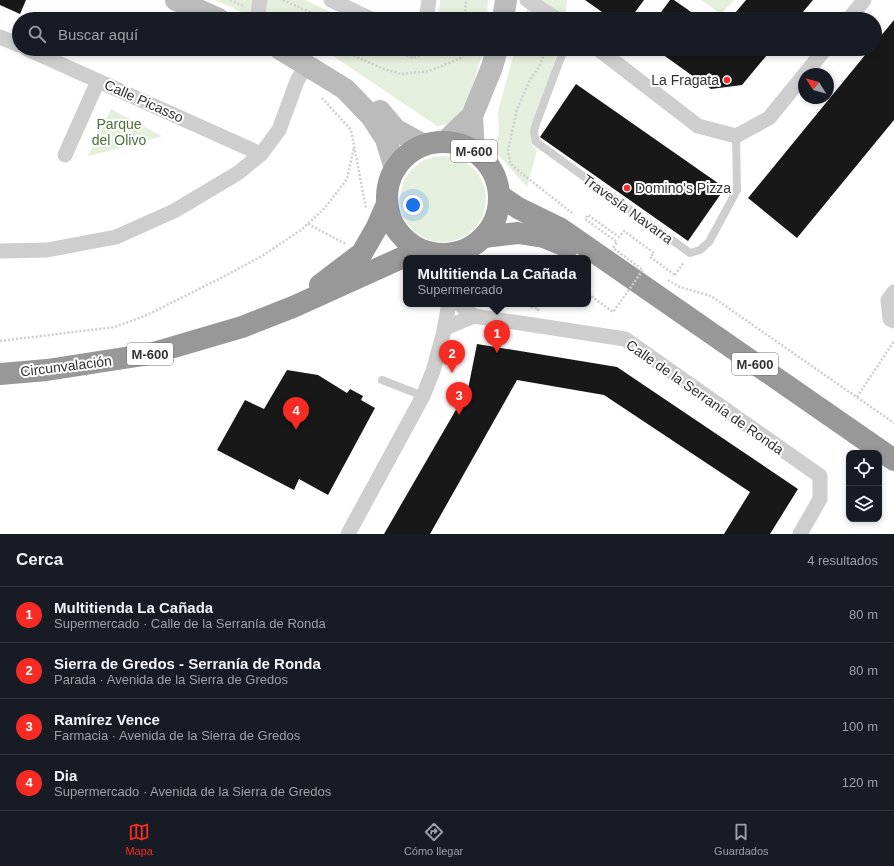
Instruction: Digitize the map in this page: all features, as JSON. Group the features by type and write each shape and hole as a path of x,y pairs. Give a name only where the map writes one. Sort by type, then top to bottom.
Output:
{"highway":[{"name":"M-600","path":"445,142 460,144 474,151 487,162 495,177 499,195 496,217 484,237 465,254 427,254 406,242 396,231 390,218 387,204 387,192 390,180 395,170 407,155 424,145 445,142"},
{"name":"M-600","path":"499,195 518,208 618,258 894,460"},
{"name":"M-600","path":"293,307 362,253 377,227 387,204"},
{"name":"M-600","path":"484,237 518,233 544,237 618,258"},
{"name":"M-600","path":"293,307 403,263"},
{"name":"Circunvalación","path":"0,374 47,370 150,354 242,327 293,307"}],"street":[{"path":"176,0 203,12"},
{"path":"258,12 260,0"},
{"path":"331,0 356,12"},
{"path":"427,12 429,0"},
{"path":"504,12 506,0"},
{"path":"527,0 546,12"},
{"path":"854,12 864,0"},
{"path":"0,37 12,43"},
{"name":"Calle Picasso","path":"43,56 261,154"},
{"path":"291,56 345,89 371,116 386,139 395,170"},
{"path":"311,56 354,82 396,130 424,145"},
{"path":"445,142 472,116 495,56"},
{"path":"607,56 698,126 736,136 769,118 798,82"},
{"path":"809,68 819,56"},
{"path":"0,251 47,250 116,237 174,211 238,173 261,154 279,130 297,81 306,66"},
{"path":"65,155 98,81"},
{"path":"472,116 474,151"},
{"path":"894,292 888,300 890,319 894,322"},
{"path":"348,534 423,396 433,371 445,328 448,307"},
{"name":"Calle de la Serranía de Ronda","path":"463,307 474,316 625,339 820,476 820,499 800,534"},
{"path":"445,328 474,316"}],"lane":[{"name":"Travesía Navarra","path":"561,56 536,124 534,132 536,142 690,253"},
{"path":"690,253 700,250 709,242 738,190 736,136"},
{"path":"382,380 423,396"}],"path":[{"path":"283,0 310,12"},
{"path":"465,12 466,0"},
{"path":"355,56 384,69 400,74 429,71 459,59 462,56"},
{"path":"408,56 413,58 419,56"},
{"path":"543,56 517,108 508,150 510,163 557,200 577,218"},
{"path":"320,96 326,100 351,130 366,213"},
{"path":"0,341 115,327 147,315 262,256 301,230 324,209 347,179 354,147"},
{"path":"591,296 613,312 643,270 613,248 618,242 586,219 588,215 619,237 624,231 654,253 650,257 675,274 690,253"},
{"path":"308,224 362,253"},
{"path":"588,226 618,258"},
{"path":"664,278 680,286 711,296 894,423"},
{"path":"530,307 538,308"},
{"path":"857,397 894,341"}],"green space":[{"path":"215,0 305,0 331,12 242,12"},
{"path":"440,0 488,0 487,12 439,12"},
{"path":"530,0 567,0 566,12 526,12"},
{"path":"701,0 734,0 723,12 718,12"},
{"path":"333,56 482,56 468,99 454,123 437,126"},
{"path":"513,56 556,56 532,145 537,150 527,187 495,151 499,131 498,111"},
{"name":"Parque del Olivo","path":"111,109 162,136 88,156"},
{"path":"443,156 459,160 473,169 482,183 486,199 482,215 473,229 459,238 443,242 427,238 413,229 404,215 400,199 404,183 413,169 427,160"}],"building":[{"path":"0,0 26,0 21,12 16,12 0,5"},
{"path":"585,0 644,0 635,12 602,12"},
{"path":"670,0 674,0 691,12 661,12"},
{"path":"746,0 813,0 803,12 736,12"},
{"path":"894,20 894,120 797,238 748,198 825,104 834,104 834,93 864,56 882,56 882,35"},
{"path":"665,56 766,56 742,85 711,89"},
{"path":"576,84 725,188 688,241 540,137"},
{"path":"477,344 617,367 798,489 770,534 724,534 750,492 604,395 517,380 430,534 384,534 468,389"},
{"path":"287,370 318,375 347,393 350,389 363,396 361,400 375,408 328,495 299,479 294,490 217,450 245,400 264,409"}],"place":[{"name":"La Fragata","path":"727,80"},
{"name":"Domino's Pizza","path":"627,188"},
{"name":"Multitienda La Cañada","path":"497,353"},
{"name":"Sierra de Gredos - Serranía de Ronda","path":"452,373"},
{"name":"Ramírez Vence","path":"459,415"},
{"name":"Dia","path":"296,430"}]}
